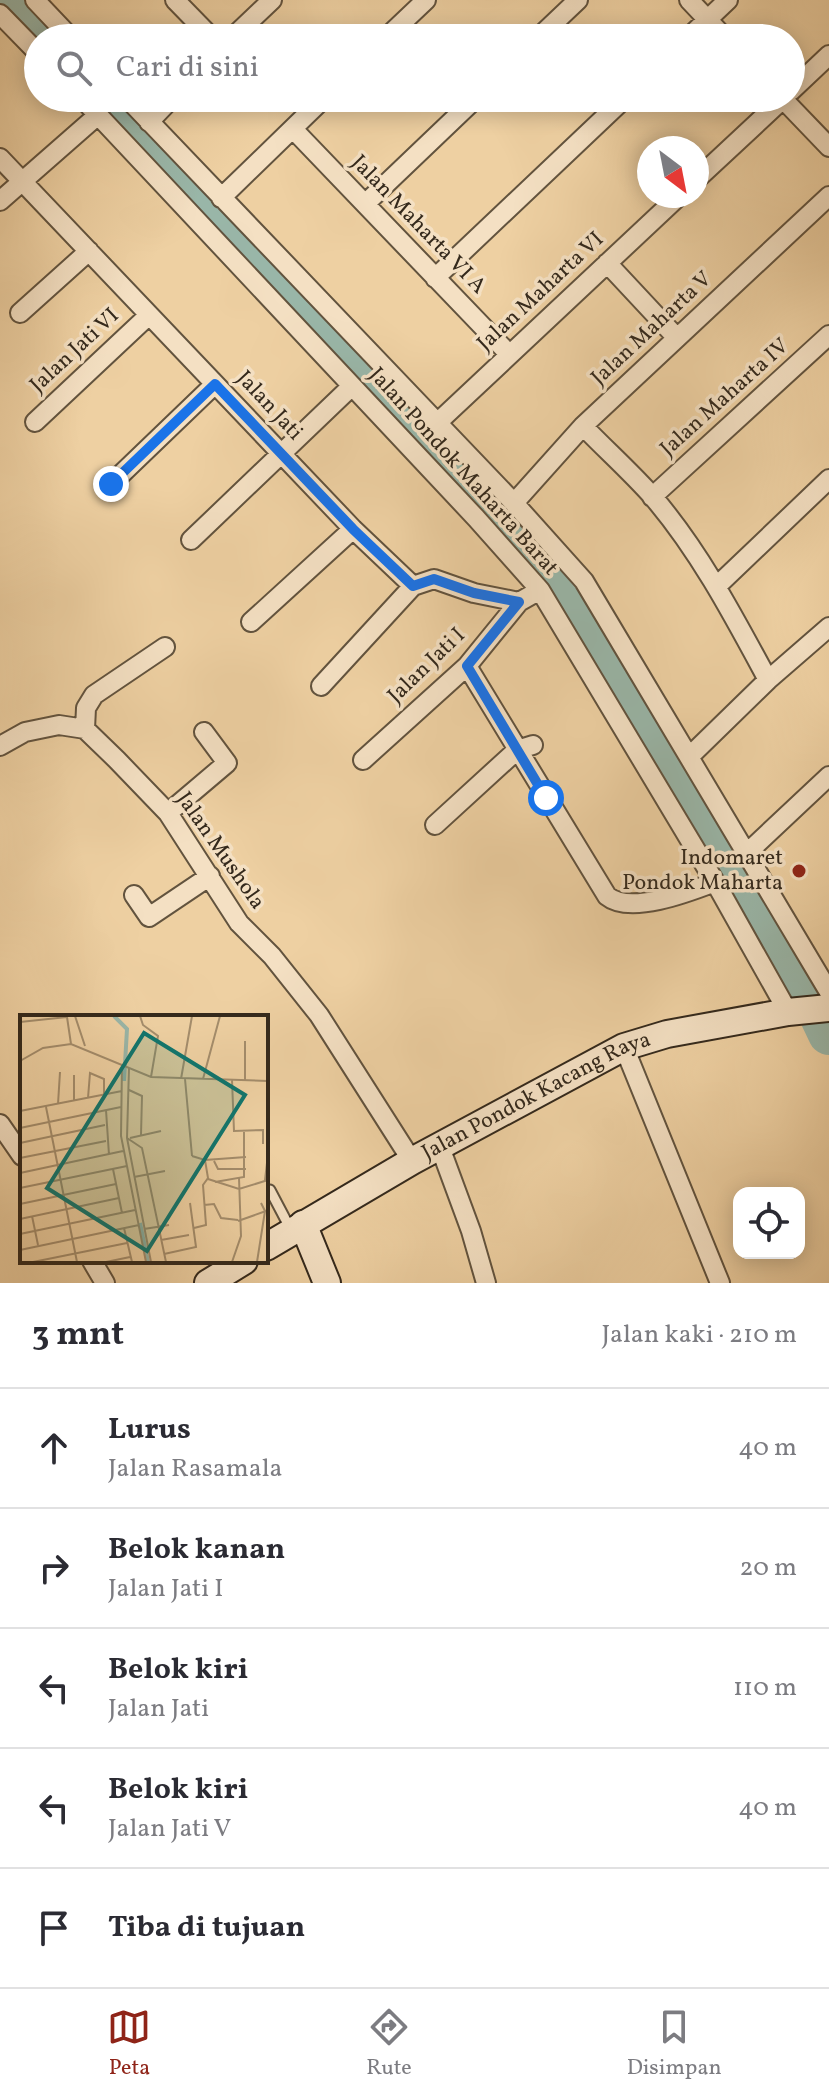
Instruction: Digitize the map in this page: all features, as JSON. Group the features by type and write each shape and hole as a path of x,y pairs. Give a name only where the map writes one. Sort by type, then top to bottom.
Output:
{"main road":[{"name":"Jalan Pondok Kacang Raya","path":"268,1246 412,1161 624,1047 667,1034 807,1010"},
{"path":"298,1228 327,1283"},
{"path":"214,1273 239,1263"}],"street":[{"path":"35,0 58,24"},
{"path":"175,0 198,24"},
{"path":"247,24 272,0"},
{"path":"401,24 426,0"},
{"path":"553,24 578,0"},
{"path":"689,0 712,24"},
{"path":"704,24 728,0"},
{"path":"0,14 24,39"},
{"path":"805,78 829,55"},
{"name":"Jalan Pondok Maharta Barat","path":"95,112 540,590 715,882 807,1010"},
{"name":"Jalan Pondok Maharta Barat","path":"140,112 514,503 584,581 829,992"},
{"path":"149,122 159,112"},
{"path":"221,198 310,112"},
{"path":"365,204 461,112"},
{"path":"435,278 610,112"},
{"path":"709,168 768,112"},
{"path":"796,112 829,147"},
{"path":"0,201 98,115"},
{"name":"Jalan Maharta VI A","path":"293,129 509,354"},
{"name":"Jalan Jati","path":"0,158 353,529 413,586"},
{"name":"Jalan Maharta V","path":"514,503 583,426 829,196"},
{"name":"Jalan Maharta VI","path":"436,424 666,208"},
{"path":"20,313 89,251"},
{"path":"607,263 677,338"},
{"name":"Jalan Jati VI","path":"35,422 148,316"},
{"name":"Jalan Maharta IV","path":"652,497 829,335"},
{"path":"111,484 215,384"},
{"path":"191,540 352,386"},
{"path":"583,426 652,497 717,586 768,680"},
{"path":"717,586 829,479"},
{"path":"251,622 353,529"},
{"path":"321,686 413,586 434,579 474,593 519,602 540,590"},
{"name":"Jalan Jati I","path":"363,760 467,666 519,602"},
{"path":"690,756 768,680 829,627"},
{"path":"0,746 25,732 59,725 85,729 86,708 94,695 165,647"},
{"path":"467,666 525,748 613,902 625,905 657,900 715,882"},
{"name":"Jalan Mushola","path":"85,729 168,813 239,923 272,956 319,1015 412,1161"},
{"path":"168,813 227,763 204,732"},
{"path":"435,825 525,748"},
{"path":"747,853 829,776"},
{"path":"134,895 149,917 210,876"},
{"path":"624,1047 720,1283"},
{"path":"0,1124 20,1153"},
{"path":"440,1147 471,1231 486,1283"},
{"path":"93,1263 105,1283"}],"lane":[{"path":"268,1189 298,1228"}],"waterway":[{"path":"15,0 38,24"},
{"path":"121,112 565,582 793,958 829,1034"}],"place":[{"name":"Indomaret Pondok Maharta","path":"799,871"}],"route":[{"path":"111,484 215,384 353,529 413,586 434,579 474,593 519,602 467,666 546,798"}]}
